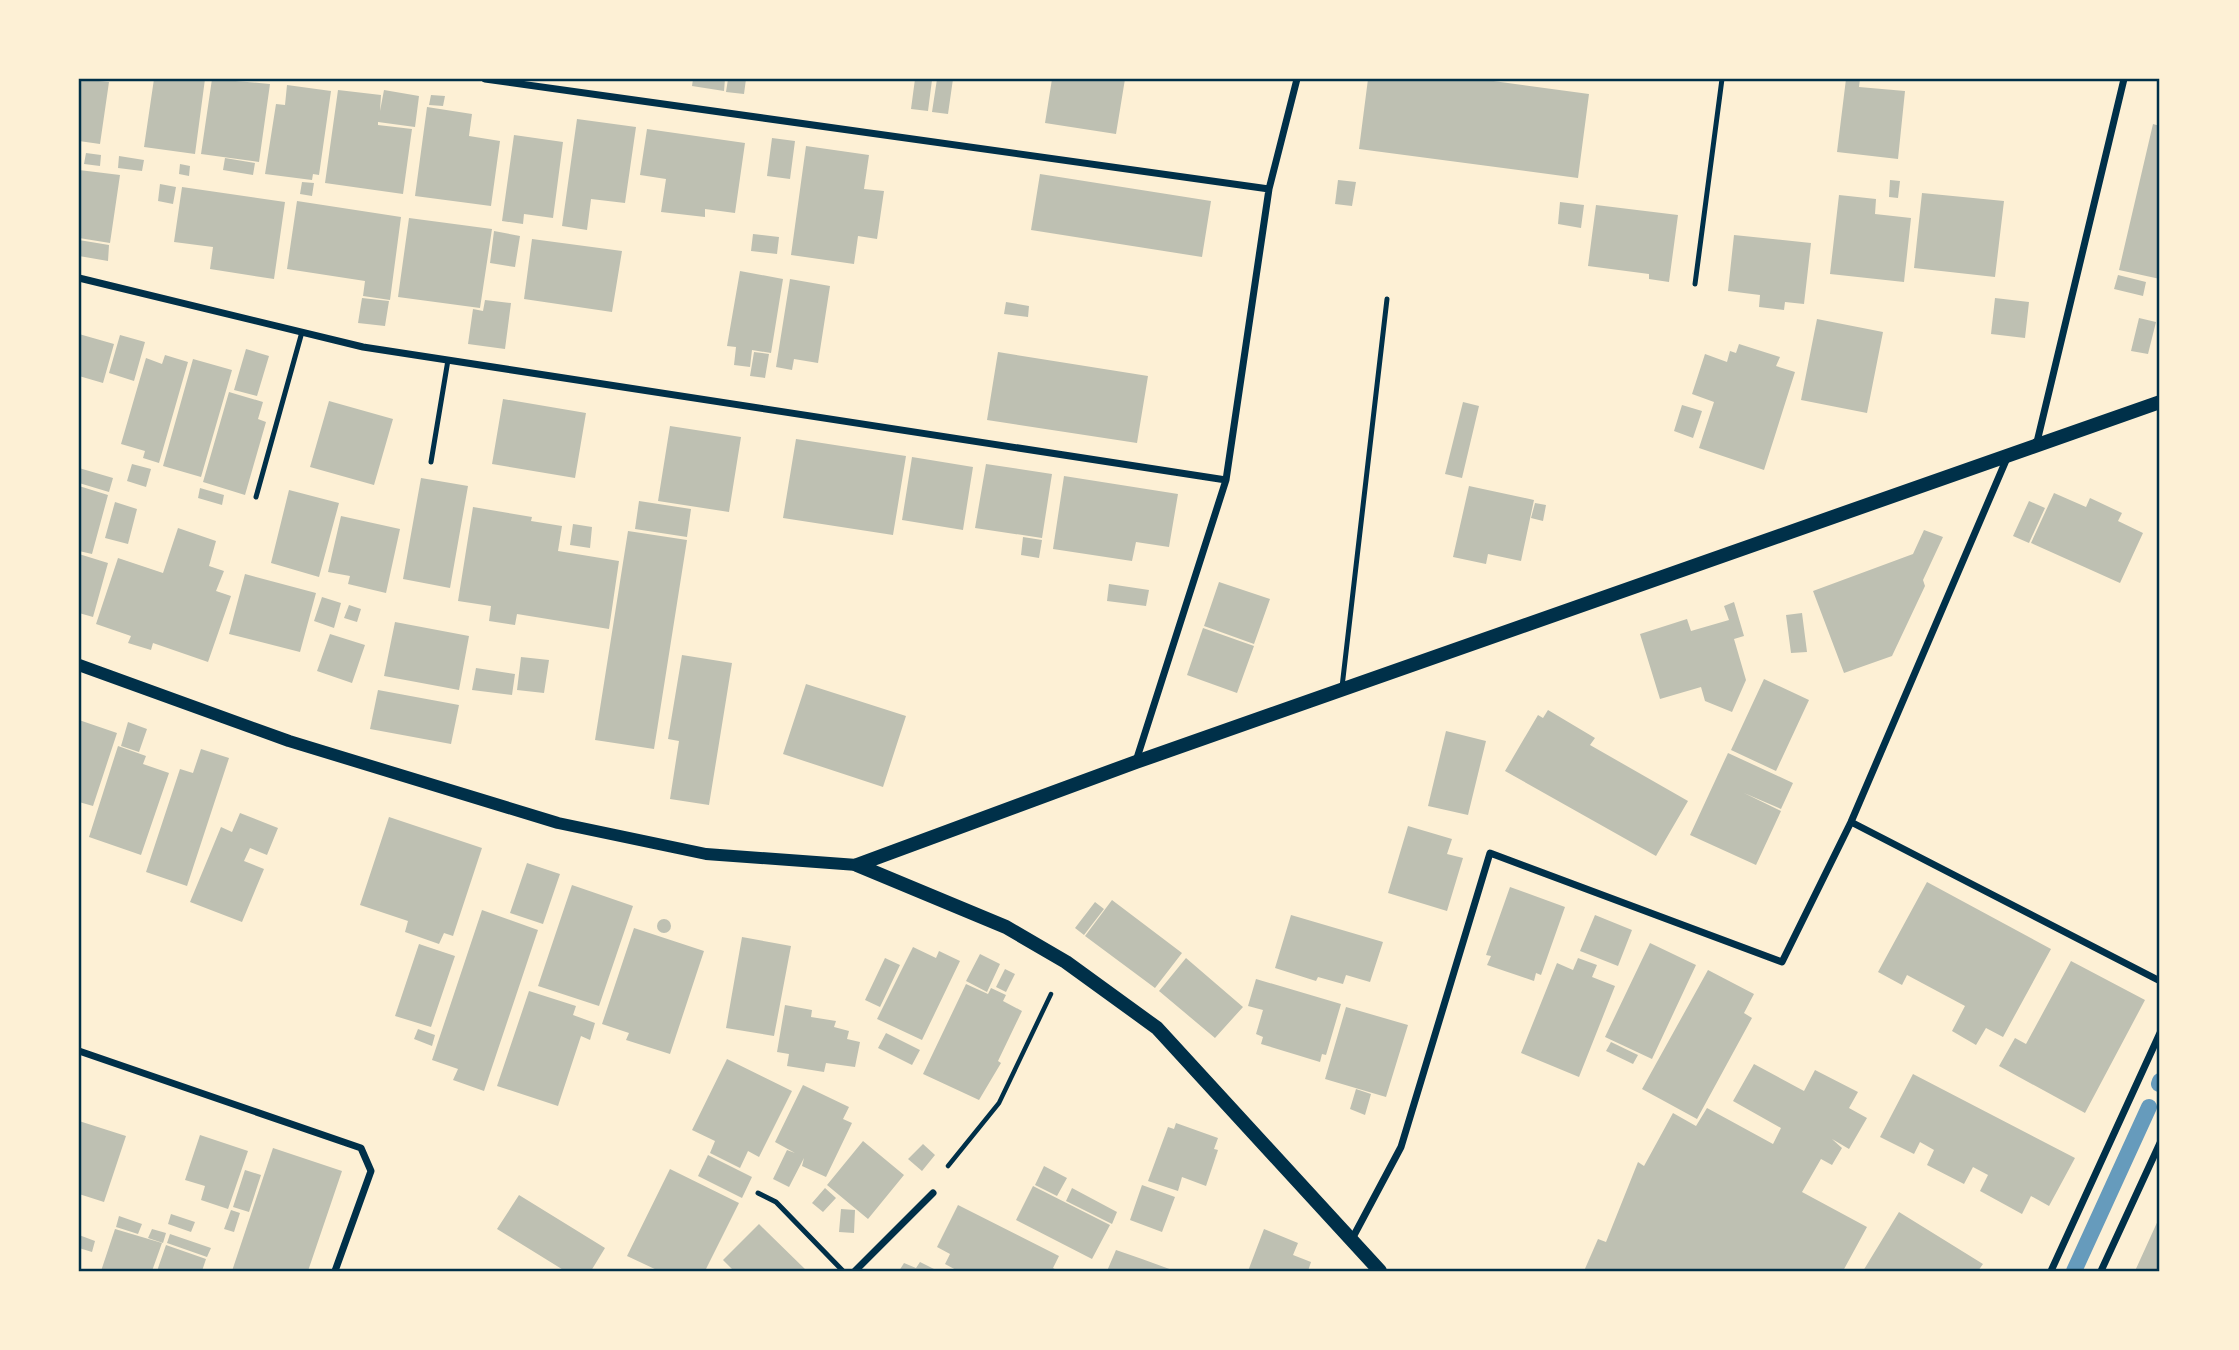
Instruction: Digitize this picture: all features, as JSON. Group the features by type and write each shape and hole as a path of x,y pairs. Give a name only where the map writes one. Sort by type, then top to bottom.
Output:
{"main road":[{"path":"857,865 1136,762 2160,402"},
{"path":"857,865 1006,927 1066,962 1157,1028 1380,1271"}],"street":[{"path":"485,79 1269,190"},
{"path":"1136,762 1226,480 1269,190 1297,79"},
{"path":"2036,446 2124,79"},
{"path":"79,278 363,347 1226,480"},
{"path":"1352,1240 1401,1147 1490,853 1782,962 1851,822 2008,456"},
{"path":"79,666 289,741 558,823 706,853 857,865"},
{"path":"1851,822 2160,981"},
{"path":"2051,1271 2160,1033"},
{"path":"79,1051 361,1148 371,1171 335,1271"},
{"path":"2101,1271 2160,1143"},
{"path":"855,1271 933,1193"}],"lane":[{"path":"1695,284 1722,79"},
{"path":"1342,690 1387,299"},
{"path":"256,497 302,332"},
{"path":"431,462 448,360"},
{"path":"758,1193 776,1202 843,1271"}],"path":[{"path":"933,1193 934,1182 999,1103 1066,962"}],"building":[{"path":"79,79 109,82 100,144 79,141"},
{"path":"154,79 205,79 195,154 144,147"},
{"path":"212,79 270,84 259,162 201,154"},
{"path":"693,79 725,79 724,91 692,86"},
{"path":"728,79 746,79 744,94 726,92"},
{"path":"915,79 932,80 928,111 911,109"},
{"path":"937,79 953,79 948,114 932,112"},
{"path":"1052,79 1125,79 1116,134 1045,123"},
{"path":"1368,79 1479,79 1589,94 1578,178 1359,149"},
{"path":"1846,79 1860,79 1859,87 1905,91 1898,159 1837,152"},
{"path":"287,85 331,91 319,175 313,174 312,180 265,174 276,104 285,105"},
{"path":"338,90 381,95 380,111 384,90 419,96 415,127 378,122 378,125 412,129 403,194 325,183"},
{"path":"431,95 445,96 443,106 429,105"},
{"path":"427,107 472,114 469,136 500,141 491,206 415,196"},
{"path":"577,119 636,127 625,203 591,199 587,230 562,226"},
{"path":"2153,124 2160,126 2160,279 2119,270"},
{"path":"647,129 745,143 735,213 705,209 705,217 661,212 666,179 640,175"},
{"path":"514,135 563,142 553,218 524,214 523,224 502,221"},
{"path":"772,138 795,141 790,179 767,176"},
{"path":"806,146 869,155 864,189 884,191 877,239 858,236 854,264 791,255"},
{"path":"86,153 101,155 100,166 84,164"},
{"path":"119,156 144,160 142,171 118,168"},
{"path":"225,158 255,163 253,175 223,170"},
{"path":"180,164 190,166 189,176 179,174"},
{"path":"79,170 120,175 110,243 79,238"},
{"path":"1040,174 1211,201 1202,257 1031,230"},
{"path":"1338,180 1356,182 1352,206 1335,204"},
{"path":"1890,180 1900,181 1898,198 1889,197"},
{"path":"302,182 314,183 312,196 300,194"},
{"path":"160,184 176,187 173,204 158,201"},
{"path":"182,187 285,202 274,279 210,269 213,247 174,242"},
{"path":"1922,193 2004,201 1995,277 1914,268"},
{"path":"1839,195 1876,199 1875,214 1911,218 1904,282 1830,274"},
{"path":"297,201 401,217 390,300 363,296 365,281 287,269"},
{"path":"1560,202 1584,205 1581,228 1558,224"},
{"path":"1596,205 1678,215 1669,282 1649,279 1649,274 1588,266"},
{"path":"409,218 492,229 480,308 398,297"},
{"path":"494,231 520,236 515,267 490,263"},
{"path":"753,234 779,237 777,254 751,251"},
{"path":"1734,235 1811,243 1804,304 1785,302 1784,310 1759,307 1760,295 1728,291"},
{"path":"532,239 622,251 612,312 524,299"},
{"path":"79,240 109,245 108,261 79,256"},
{"path":"740,271 783,279 771,353 752,350 750,367 734,365 736,347 727,346"},
{"path":"2118,275 2146,282 2143,296 2114,289"},
{"path":"790,279 830,286 818,363 794,359 792,370 776,367"},
{"path":"362,298 389,301 385,326 358,323"},
{"path":"1995,298 2029,302 2025,338 1991,334"},
{"path":"485,300 511,303 505,349 468,344 473,309 483,311"},
{"path":"1006,302 1029,306 1028,317 1004,314"},
{"path":"2139,318 2156,322 2148,354 2131,351"},
{"path":"1817,319 1883,332 1867,413 1801,400"},
{"path":"79,334 114,344 103,383 79,376"},
{"path":"120,335 145,342 134,381 109,373"},
{"path":"1739,344 1780,357 1776,366 1795,372 1764,470 1699,448 1714,402 1692,394 1705,354 1727,362 1730,351 1736,353"},
{"path":"246,349 269,356 257,396 234,390"},
{"path":"754,352 769,354 765,378 750,376"},
{"path":"998,352 1148,376 1137,443 987,420"},
{"path":"165,355 188,362 159,463 143,458 145,451 121,444 146,358 162,364"},
{"path":"193,359 232,370 201,477 163,466"},
{"path":"229,392 263,402 258,419 266,422 245,495 203,482"},
{"path":"503,399 586,413 575,478 492,464"},
{"path":"329,401 393,419 374,485 310,467"},
{"path":"1463,402 1479,406 1462,478 1445,474"},
{"path":"1682,405 1702,411 1693,438 1674,431"},
{"path":"670,426 741,437 729,512 658,501"},
{"path":"796,439 906,456 893,535 783,518"},
{"path":"912,457 973,467 963,530 902,520"},
{"path":"132,464 151,469 146,487 127,481"},
{"path":"986,464 1052,474 1042,538 975,528"},
{"path":"79,468 113,478 109,492 79,483"},
{"path":"1064,476 1178,494 1169,547 1136,542 1132,561 1053,549"},
{"path":"421,478 468,486 450,588 403,579"},
{"path":"79,486 108,495 92,554 79,551"},
{"path":"1469,486 1534,500 1521,561 1488,554 1486,564 1453,557"},
{"path":"200,488 224,495 222,505 198,498"},
{"path":"289,490 339,503 319,577 271,563"},
{"path":"2054,493 2086,507 2090,498 2122,513 2118,521 2143,533 2120,583 2031,543"},
{"path":"639,501 691,509 687,537 635,529"},
{"path":"2029,501 2045,508 2029,543 2013,536"},
{"path":"115,502 137,509 128,544 105,538"},
{"path":"1535,503 1546,505 1543,521 1531,518"},
{"path":"473,507 532,517 531,521 562,526 558,551 619,561 609,629 517,614 515,625 489,621 491,606 458,601"},
{"path":"341,516 400,529 386,593 348,584 350,576 328,572"},
{"path":"573,524 592,527 590,548 570,545"},
{"path":"178,528 216,541 209,566 224,571 216,591 231,596 208,662 153,643 151,650 128,643 131,636 96,624 118,558 163,573"},
{"path":"1924,530 1943,537 1923,580 1925,586 1892,656 1844,673 1813,591 1913,554"},
{"path":"628,531 687,540 654,749 595,740"},
{"path":"1023,537 1042,540 1039,558 1021,555"},
{"path":"79,554 108,563 93,617 79,613"},
{"path":"245,574 316,593 300,652 229,634"},
{"path":"1219,582 1270,599 1254,644 1204,626"},
{"path":"1109,584 1149,590 1146,606 1107,601"},
{"path":"322,597 341,603 334,628 314,621"},
{"path":"1734,602 1744,636 1734,639 1746,680 1732,712 1705,701 1701,687 1660,699 1640,634 1687,619 1691,631 1729,620 1724,606"},
{"path":"349,605 361,609 357,622 344,618"},
{"path":"1802,613 1807,652 1791,653 1786,615"},
{"path":"395,622 469,636 459,690 384,676"},
{"path":"1203,628 1254,646 1237,693 1187,675"},
{"path":"330,634 365,645 352,683 317,671"},
{"path":"682,655 732,663 709,805 670,799 679,741 668,739"},
{"path":"521,657 549,660 544,693 517,690"},
{"path":"476,668 515,674 512,695 472,690"},
{"path":"1764,679 1809,700 1776,771 1731,750"},
{"path":"806,684 906,716 883,787 783,754"},
{"path":"378,690 459,705 451,744 370,729"},
{"path":"1548,710 1595,738 1590,745 1688,801 1656,856 1505,771 1538,715 1543,718"},
{"path":"79,720 117,733 93,806 79,802"},
{"path":"128,722 147,729 139,752 121,746"},
{"path":"1446,731 1486,741 1468,815 1428,806"},
{"path":"118,746 146,756 143,764 169,773 141,855 89,837"},
{"path":"201,749 229,758 187,886 146,872 180,769 193,773"},
{"path":"1728,753 1793,783 1781,809 1744,793 1781,811 1756,865 1690,835"},
{"path":"240,813 278,828 267,855 250,848 244,861 264,869 242,922 190,902 221,827 232,832"},
{"path":"389,817 482,848 453,936 444,933 439,944 405,932 408,921 360,905"},
{"path":"1408,826 1452,839 1447,854 1463,858 1447,911 1388,893"},
{"path":"527,863 560,874 543,924 510,913"},
{"path":"1927,882 2051,949 2003,1037 1986,1028 1976,1045 1952,1031 1965,1006 1907,975 1902,985 1878,972"},
{"path":"572,885 633,906 599,1006 538,986"},
{"path":"1510,887 1565,907 1541,975 1536,973 1534,981 1487,965 1491,956 1486,955"},
{"path":"1112,900 1182,953 1155,988 1085,936"},
{"path":"1095,902 1104,909 1084,935 1075,928"},
{"path":"482,910 538,930 484,1091 453,1080 458,1069 432,1060"},
{"path":"1291,915 1383,942 1370,982 1346,975 1343,984 1318,977 1316,981 1275,968"},
{"path":"1595,915 1632,930 1618,966 1580,951"},
{"path":"661,919 667,919 671,926 667,933 661,933 657,929 657,923"},
{"path":"634,928 704,951 670,1054 626,1040 629,1033 602,1024"},
{"path":"742,937 791,946 774,1036 726,1028"},
{"path":"1650,943 1696,965 1652,1059 1605,1037"},
{"path":"419,944 455,956 431,1027 395,1016"},
{"path":"913,947 936,958 939,951 960,961 922,1040 877,1019"},
{"path":"980,954 1000,964 987,992 966,981"},
{"path":"885,958 900,965 880,1007 865,1000"},
{"path":"1186,958 1243,1007 1215,1038 1159,991"},
{"path":"1578,958 1597,965 1592,977 1615,986 1579,1077 1521,1053 1557,963 1573,970"},
{"path":"2071,961 2145,1000 2085,1113 1999,1066 2015,1038 2026,1044"},
{"path":"1005,969 1015,974 1006,992 996,987"},
{"path":"1708,970 1754,994 1744,1013 1752,1018 1697,1119 1642,1089"},
{"path":"1256,979 1341,1004 1326,1055 1322,1054 1320,1062 1261,1044 1263,1037 1256,1034 1263,1010 1248,1006"},
{"path":"966,984 988,994 991,988 1006,995 1003,1001 1022,1011 998,1061 1001,1063 979,1100 923,1074"},
{"path":"529,991 576,1006 573,1015 595,1023 590,1040 581,1036 558,1106 497,1086"},
{"path":"785,1005 812,1010 811,1017 836,1021 834,1027 849,1031 847,1039 860,1042 855,1067 826,1063 824,1072 787,1066 789,1054 777,1052"},
{"path":"1346,1007 1408,1025 1386,1097 1325,1079"},
{"path":"418,1029 435,1035 432,1046 414,1039"},
{"path":"886,1033 920,1050 912,1065 878,1048"},
{"path":"1611,1042 1638,1055 1633,1064 1606,1051"},
{"path":"727,1059 792,1091 759,1157 748,1151 740,1168 710,1153 715,1141 692,1130"},
{"path":"1754,1064 1804,1091 1815,1070 1858,1092 1849,1108 1867,1118 1849,1149 1832,1139 1842,1148 1832,1165 1821,1159 1802,1192 1867,1227 1843,1271 1584,1271 1598,1239 1606,1242 1638,1162 1644,1166 1673,1113 1696,1126 1707,1108 1773,1144 1781,1128 1733,1101"},
{"path":"1913,1074 2075,1158 2049,1206 2031,1196 2022,1214 1980,1191 1988,1175 1973,1167 1964,1184 1927,1165 1934,1150 1920,1142 1914,1154 1880,1137"},
{"path":"803,1085 849,1107 843,1119 852,1123 826,1177 802,1166 804,1158 789,1187 773,1179 787,1150 795,1153 775,1142"},
{"path":"1356,1089 1371,1094 1365,1115 1350,1109"},
{"path":"79,1121 126,1136 104,1202 79,1194"},
{"path":"1176,1123 1218,1138 1214,1149 1218,1150 1206,1186 1182,1177 1178,1191 1148,1181 1168,1127 1174,1129"},
{"path":"200,1135 248,1151 228,1209 201,1200 205,1186 185,1180"},
{"path":"863,1141 904,1175 868,1219 827,1185"},
{"path":"923,1144 935,1155 922,1171 908,1159"},
{"path":"273,1148 342,1171 308,1271 232,1271"},
{"path":"708,1155 752,1177 742,1198 698,1176"},
{"path":"1044,1166 1067,1178 1057,1196 1035,1185"},
{"path":"670,1169 739,1203 705,1271 659,1271 627,1256"},
{"path":"245,1170 261,1175 249,1212 233,1207"},
{"path":"1142,1185 1175,1197 1162,1232 1130,1220"},
{"path":"1033,1186 1110,1225 1092,1259 1016,1220"},
{"path":"825,1188 836,1198 823,1212 812,1203"},
{"path":"1072,1188 1117,1212 1112,1224 1066,1201"},
{"path":"519,1195 605,1248 591,1271 565,1271 497,1229"},
{"path":"958,1205 1059,1256 1053,1268 1058,1271 958,1271 945,1264 950,1254 937,1247"},
{"path":"841,1209 855,1210 854,1233 839,1232"},
{"path":"231,1210 240,1213 234,1232 224,1229"},
{"path":"1899,1212 1983,1264 1978,1271 1863,1271"},
{"path":"171,1214 195,1222 191,1232 168,1224"},
{"path":"119,1216 142,1224 138,1234 116,1227"},
{"path":"2160,1216 2160,1271 2135,1271"},
{"path":"759,1224 807,1271 734,1271 723,1260"},
{"path":"115,1229 162,1243 152,1271 101,1271"},
{"path":"152,1229 166,1233 163,1243 148,1238"},
{"path":"1264,1229 1298,1243 1293,1255 1311,1262 1308,1271 1248,1271"},
{"path":"170,1234 211,1248 207,1257 167,1243"},
{"path":"79,1235 95,1241 92,1252 79,1248"},
{"path":"166,1245 206,1259 202,1271 157,1271"},
{"path":"1116,1250 1142,1259 1175,1271 1107,1271"},
{"path":"920,1262 938,1271 899,1271 904,1263 916,1268"}],"waterway":[{"path":"2074,1271 2149,1107"}]}
